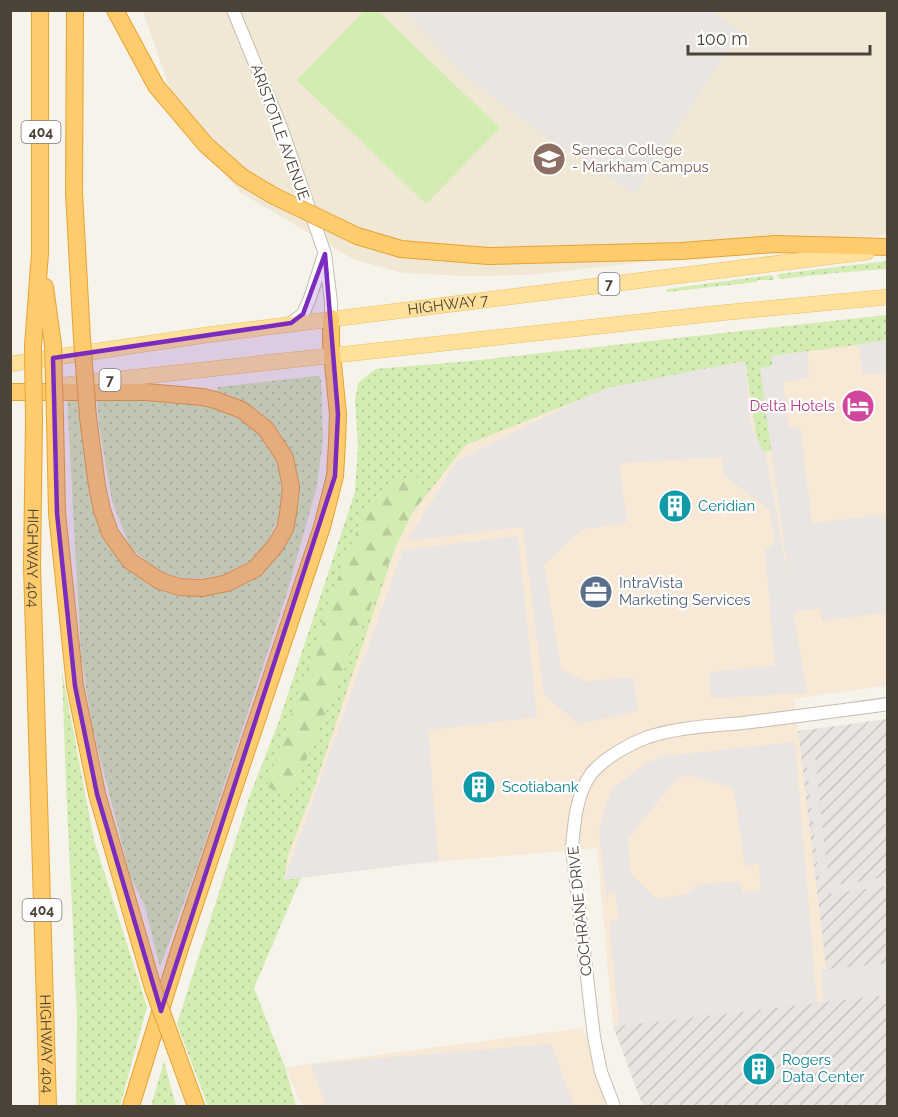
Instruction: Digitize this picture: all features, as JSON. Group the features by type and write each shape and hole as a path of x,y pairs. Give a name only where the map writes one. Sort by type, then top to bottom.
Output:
{"highway":[{"name":"HIGHWAY 404","path":"40,10 40,253 33,346 32,566 48,1107"},
{"path":"10,392 146,392 202,397 242,410 266,429 285,458 291,487 285,529 275,546 255,569 226,583 203,588 180,587 160,581 130,561 110,533 97,486 88,417 82,339 74,192 75,10"},
{"path":"115,10 156,86 206,145 242,177 274,196 357,236 401,249 488,256 681,251 775,244 888,248"},
{"path":"40,253 53,345 57,513 75,686 98,794 153,988 196,1107"},
{"path":"131,1107 180,948 322,527 335,476 338,414 331,344 331,318"},
{"path":"176,1051 190,1107"}],"main road":[{"name":"HIGHWAY 7","path":"10,364 331,318 888,248"},
{"name":"7","path":"10,392 709,314 888,297"}],"street":[{"name":"ARISTOTLE AVENUE","path":"233,10 281,127 325,254 331,318"},
{"path":"291,324 303,314 325,254"},
{"name":"COCHRANE DRIVE","path":"614,1107 601,1072 594,1037 572,848 574,821 582,793 591,775 607,760 627,747 660,734 683,729 888,704"}],"highlighted area":[{"path":"325,254 338,414 335,476 161,1011 97,794 75,686 57,513 53,358 291,323 303,314"}],"shaded area":[{"name":"Seneca College - Markham Campus","path":"143,11 887,11 887,235 529,275 468,276 404,273 355,260 241,193 182,125"},
{"path":"404,11 712,11 740,31 635,194 548,138 466,77"},
{"path":"887,325 887,685 794,699 830,1002 613,1026 597,848 284,875 323,720 428,463 563,390"},
{"path":"887,340 887,372 863,375 859,344"},
{"path":"807,351 809,378 783,382 789,428 800,427 812,523 887,514 888,612 822,621 820,608 793,612 807,693 711,698 709,672 775,666 765,549 775,543 770,510 724,476 722,457 619,463 627,522 581,530 544,565 561,669 585,682 633,677 638,711 578,724 544,694 523,527 407,541 457,461 579,400 608,388 745,361 751,427 766,456 791,594 760,368 773,366 771,356"},
{"path":"518,536 537,717 428,730 438,861 284,880 403,550"},
{"path":"887,719 887,1106 643,1106 613,1026 830,1001 798,731"},
{"path":"795,742 817,1003 619,1026 609,921 618,920 616,892 606,895 599,829 611,790 644,764 665,756","holes":["691,776 734,788 745,866 759,863 761,890 743,893 739,881 696,885 689,894 655,899 630,873 628,838 678,777"]},
{"path":"815,755 828,879 819,880 806,756"},
{"path":"887,877 887,886 831,894 829,886"},
{"path":"887,963 887,995 824,1002 821,970"},
{"path":"583,1028 609,1106 302,1106 285,1067"},
{"path":"551,1044 574,1106 326,1106 311,1064"}],"green space":[{"path":"364,11 378,11 500,128 426,204 297,80"},
{"path":"887,261 887,269 780,279 777,276 779,274"},
{"path":"772,275 773,280 666,291 667,289"},
{"path":"887,315 887,341 772,356 773,450 759,453 745,361 608,388 466,445 412,513 396,546 316,782 289,853 284,879 301,878 254,988 285,1067 296,1106 208,1106 177,1024 250,795 279,721 355,492 358,445 355,401 358,383 375,369 470,361"},
{"path":"319,376 323,439 317,486 286,596 198,864 160,967 145,906 130,876 92,725 81,655 67,397 80,396 100,527 117,557 145,582 173,592 226,590 295,520 299,499 298,481 291,454 280,433 259,411 216,394 218,387"},
{"path":"137,397 207,406 237,416 255,429 273,452 283,481 280,515 266,545 248,563 231,573 204,578 182,578 158,571 130,547 112,501 99,426 97,399"},
{"path":"414,473 428,492 412,513 396,546 297,782 282,793 266,787 346,555 372,498"},
{"path":"62,672 94,840 147,1007 120,1106 76,1106 77,1015"},
{"path":"164,1061 176,1106 151,1106"}],"place":[{"name":"Seneca College - Markham Campus","path":"549,159"},
{"name":"Delta Hotels","path":"858,406"},
{"name":"Ceridian","path":"675,506"},
{"name":"IntraVista Marketing Services","path":"596,592"},
{"name":"Scotiabank","path":"479,787"},
{"name":"Rogers Data Center","path":"759,1069"}]}
